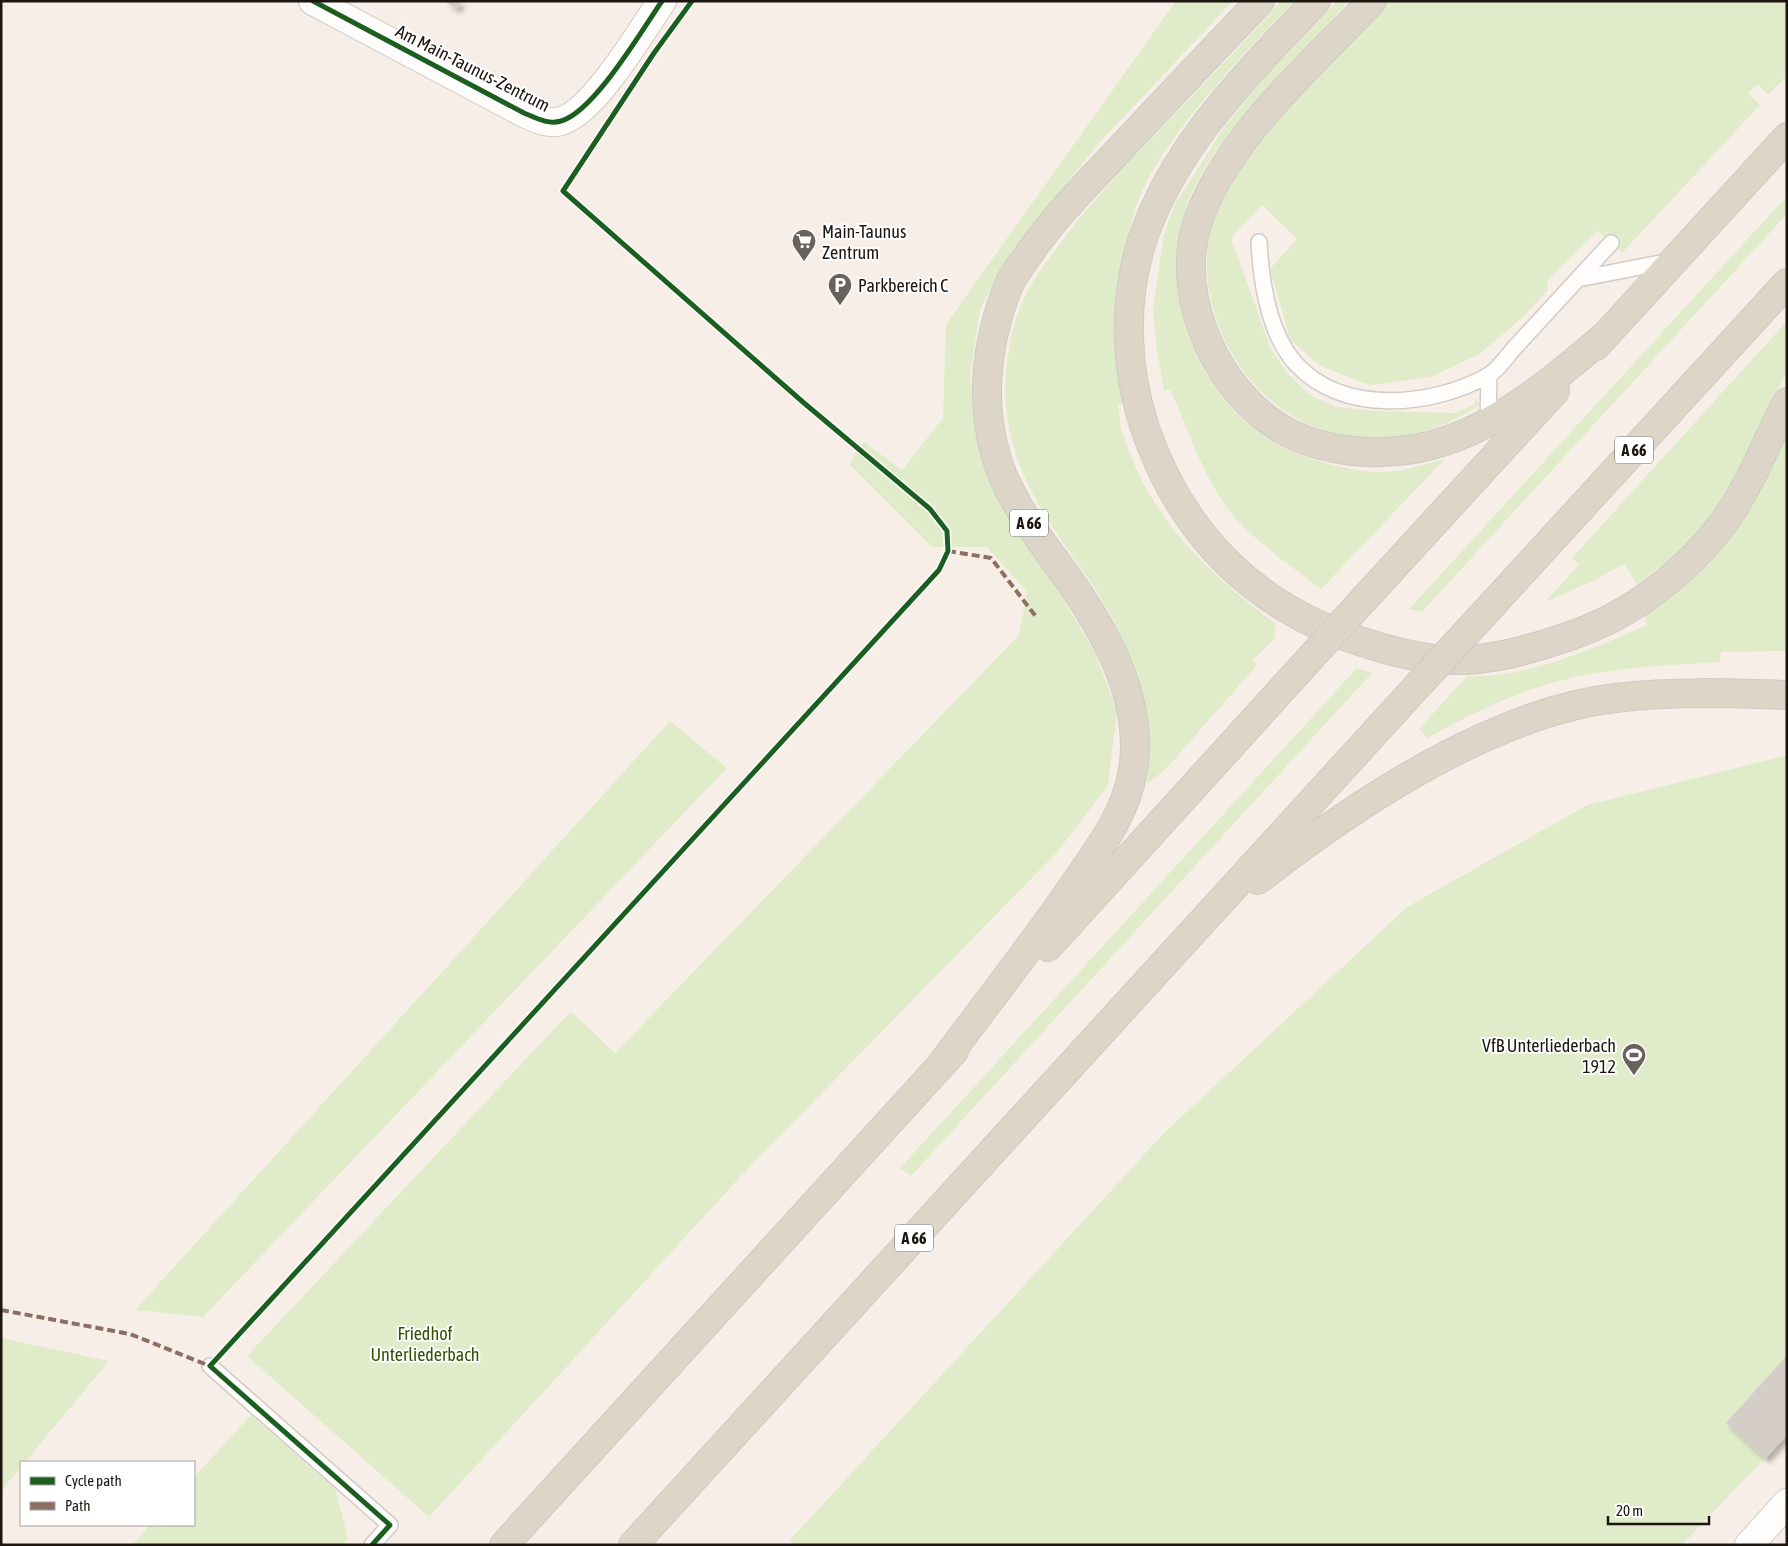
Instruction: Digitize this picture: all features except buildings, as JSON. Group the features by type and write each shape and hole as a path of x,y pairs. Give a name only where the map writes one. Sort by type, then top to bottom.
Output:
{"highway":[{"name":"A 66","path":"941,1064 1051,918 1102,844 1122,810 1134,768 1134,728 1126,691 1104,633 1018,506 1002,473 991,435 986,381 991,337 1010,282 1043,234 1083,188 1260,1"},
{"path":"1316,1 1232,89 1196,138 1154,209 1142,242 1132,292 1128,343 1135,394 1160,468 1196,529 1221,557 1255,587 1298,615 1332,633 1411,656 1458,660 1474,658 1532,648 1578,634 1615,617 1646,597 1675,574 1701,548 1729,513 1751,475 1787,402"},
{"path":"1372,1 1243,139 1224,166 1204,206 1190,252 1191,279 1196,312 1212,352 1222,369 1240,392 1262,414 1297,436 1322,445 1354,452 1383,453 1429,446 1488,423 1574,363 1608,333"},
{"name":"A 66","path":"504,1545 1787,137"},
{"name":"A 66","path":"633,1545 1787,283"},
{"path":"1194,931 1315,836 1404,780 1504,729 1576,705 1616,698 1683,693 1787,695"}],"street":[{"name":"Am Main-Taunus-Zentrum","path":"313,1 524,113 547,122 561,121 587,104 662,1"},
{"path":"1749,1545 1787,1503"}],"lane":[{"path":"1259,242 1261,279 1276,331 1295,363 1320,383 1352,396 1392,402 1445,395 1489,376 1611,243"},
{"path":"1578,279 1674,260"},
{"path":"1488,423 1489,376"},
{"path":"210,1366 390,1526 372,1545"}],"green space":[{"name":"Friedhof Unterliederbach","path":"1176,1 1233,1 1098,144 1011,253 980,309 970,377 979,441 1002,505 1053,582 1095,652 1117,712 1108,785 1058,851 741,1176 429,1517 247,1356 571,1011 615,1053 1019,635 1027,592 987,547 932,547 849,464 864,442 902,470 943,418 946,324"},
{"path":"1281,1 1294,1 1200,105 1166,149 1151,173 1135,210 1120,277 1114,347 1125,403 1118,405 1121,428 1133,462 1147,490 1182,540 1225,583 1275,623 1275,638 1253,660 1257,665 1166,769 1147,784 1148,722 1142,693 1122,637 1092,584 1042,511 1025,477 1012,442 1006,409 1009,348 1016,318 1031,285 1086,210"},
{"path":"1337,1 1349,1 1240,120 1209,160 1193,190 1182,221 1177,254 1178,286 1184,318 1194,349 1209,377 1228,404 1252,427 1264,436 1295,452 1329,464 1363,471 1396,471 1445,459 1321,589 1247,531 1219,496 1196,451 1170,389 1164,391 1156,345 1153,308 1164,234 1174,206 1225,126 1257,86"},
{"path":"1388,1 1787,1 1787,76 1768,95 1758,84 1748,93 1760,105 1622,253 1598,231 1547,281 1548,290 1524,316 1481,353 1431,377 1370,385 1320,366 1290,339 1270,269 1297,239 1262,205 1231,238 1271,349 1287,373 1310,395 1336,407 1375,411 1454,413 1474,405 1476,399 1480,405 1450,422 1416,433 1399,437 1364,438 1347,436 1313,426 1283,410 1258,388 1236,361 1221,331 1211,298 1207,264 1210,229 1216,208 1238,167 1284,111"},
{"path":"1787,196 1787,214 1422,612 1409,609"},
{"path":"1787,321 1787,371 1735,478 1709,518 1683,550 1637,584 1624,564 1593,581 1545,602 1579,565 1572,558"},
{"path":"1787,430 1787,651 1721,652 1720,662 1623,669 1570,678 1507,699 1466,717 1428,738 1419,729 1467,676 1512,673 1535,667 1582,652 1647,625 1644,612"},
{"path":"1357,668 1372,673 911,1176 900,1168"},
{"path":"670,721 727,768 203,1317 135,1310"},
{"path":"1787,756 1787,1435 1682,1545 793,1545 790,1540 1164,1133 1407,907 1587,805"},
{"path":"1,1338 109,1361 26,1461 20,1461 20,1468 1,1491"},
{"path":"251,1415 336,1490 348,1539 343,1545 132,1545 149,1526 195,1526 195,1476"}],"marked path":[{"path":"948,551 991,558 1037,618"},
{"path":"1,1310 130,1334 210,1366 212,1364"}],"cycle path":[{"path":"313,1 524,113 551,122 561,121 588,103 630,49 662,1"},
{"path":"372,1545 390,1525 210,1366 939,570 948,551 947,531 930,509 804,403 563,191 654,53 692,1"}],"place":[{"name":"Main-Taunus Zentrum","path":"804,262"},
{"name":"Parkbereich C","path":"840,306"},
{"name":"VfB Unterliederbach 1912","path":"1634,1076"}]}
